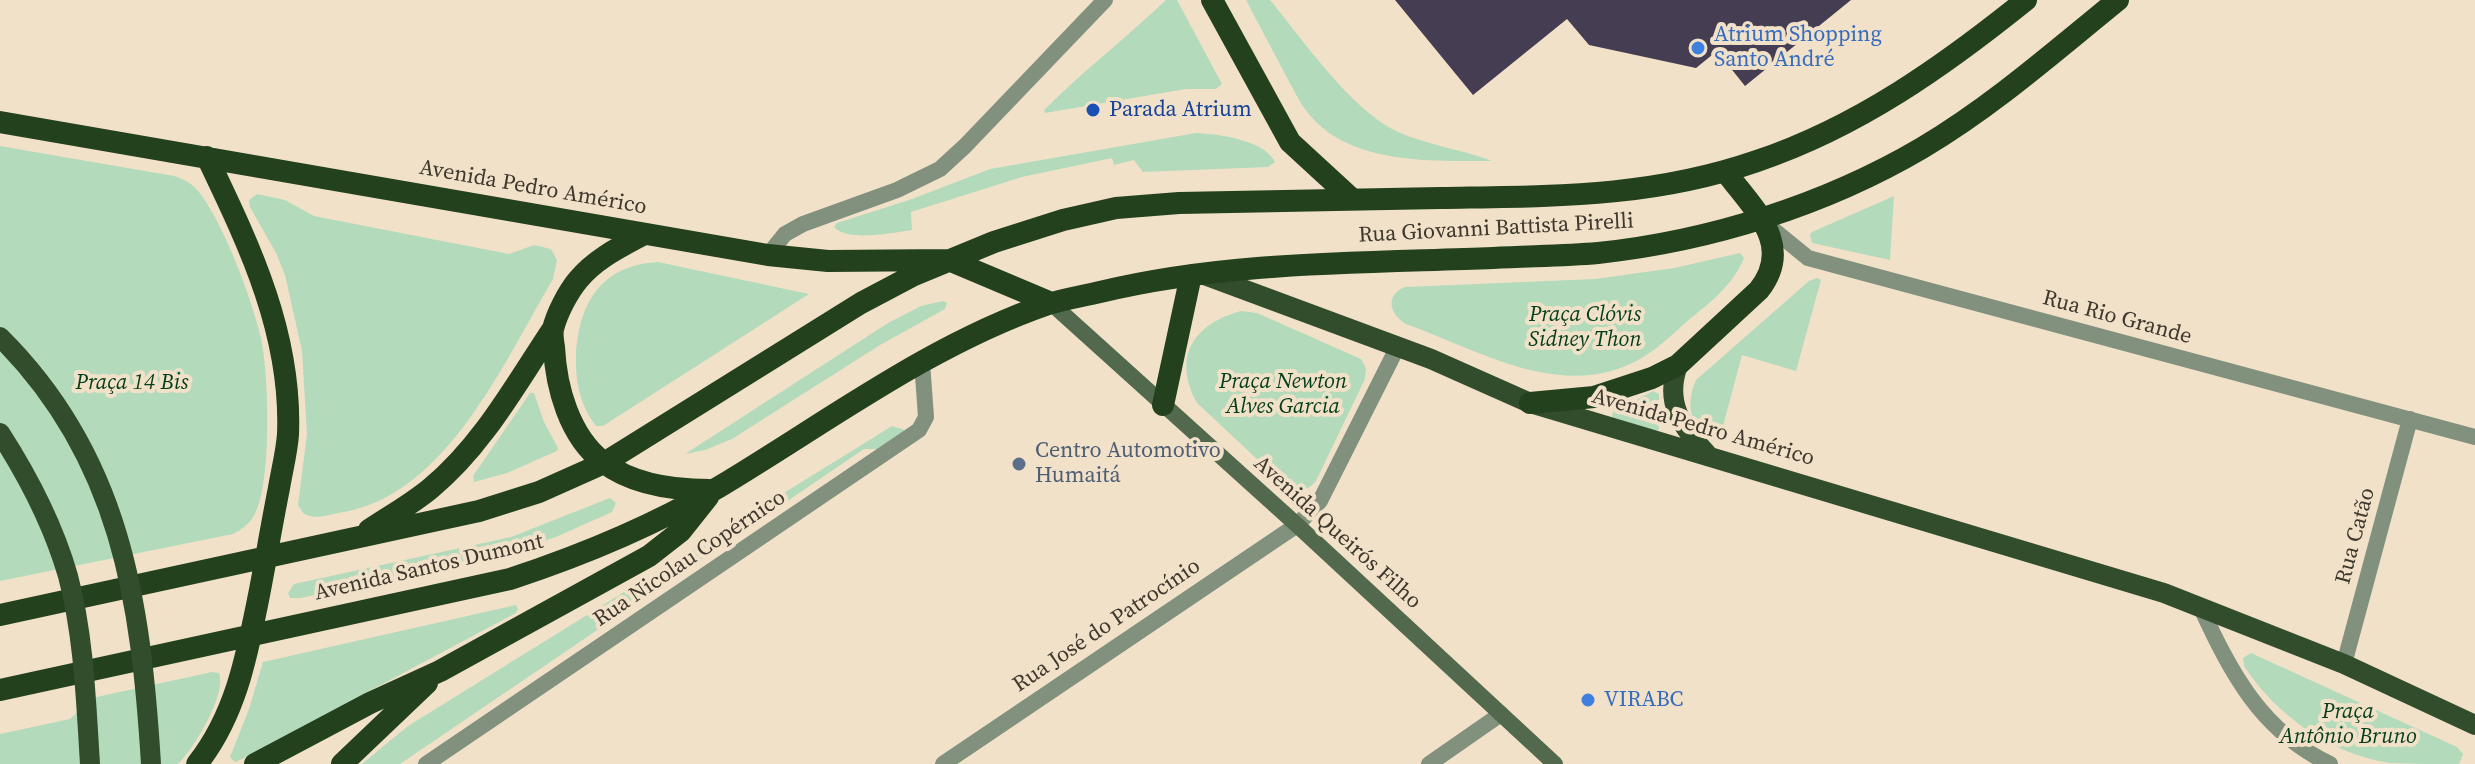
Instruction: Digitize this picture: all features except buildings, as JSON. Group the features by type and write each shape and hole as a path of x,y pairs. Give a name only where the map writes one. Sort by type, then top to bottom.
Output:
{"highway":[{"path":"1212,0 1290,142 1352,199"},
{"name":"Rua Giovanni Battista Pirelli","path":"949,260 1040,227 1116,208 1179,203 1582,196 1659,187 1725,171 1791,149 1869,111 1940,67 2026,0"},
{"name":"Rua Giovanni Battista Pirelli","path":"1051,303 1196,274 1296,265 1595,253 1684,239 1760,218 1807,203 1921,149 2008,90 2118,0"},
{"name":"Avenida Pedro Américo","path":"0,122 768,255 828,261 949,260 1051,303"},
{"path":"197,764 212,745 235,696 251,636 288,437 285,374 270,301 254,258 207,157"},
{"path":"1530,403 1594,397 1652,378 1678,365 1759,290 1770,276 1775,259 1773,245 1760,218 1725,171"},
{"path":"358,538 430,489 451,469 486,428 552,330 578,280 610,253 644,234"},
{"name":"Avenida Santos Dumont","path":"0,615 358,538 510,502 571,480 604,463 886,288 949,260"},
{"path":"1163,405 1196,274"},
{"name":"Avenida Santos Dumont","path":"0,690 510,579 573,559 714,490 922,362 986,329 1051,303"},
{"path":"552,330 555,371 561,395 588,447 604,463 654,485 677,490 714,490"},
{"path":"255,764 370,703 440,671 649,556 681,531 714,490"},
{"path":"342,764 440,671"}],"main road":[{"name":"Avenida Pedro Américo","path":"1196,274 1398,346 1530,403 2120,578 2200,606 2344,664 2475,725"},
{"name":"Avenida Queirós Filho","path":"1051,303 1555,764"},
{"path":"0,337 46,390 73,431 96,474 114,520 136,615 147,696 151,764"},
{"path":"1678,365 1673,380 1674,408 1691,437 1710,457"},
{"path":"0,433 40,500 68,579 82,663 90,764"}],"street":[{"path":"768,255 785,234 803,224 897,190 940,169 1104,1"},
{"name":"Rua Rio Grande","path":"1760,218 1808,258 2475,437"},
{"path":"1297,525 1320,501 1398,346"},
{"name":"Rua Nicolau Copérnico","path":"426,764 919,430 926,417 922,362"},
{"name":"Rua Catão","path":"2344,664 2410,419"},
{"name":"Rua José do Patrocínio","path":"943,764 1297,525"},
{"path":"2200,606 2221,651 2258,710 2301,747 2330,764"},
{"path":"1429,764 1501,714"}],"green space":[{"path":"1166,0 1177,0 1222,84 1216,89 1186,89 1045,113 1044,110"},
{"path":"1246,0 1270,0 1345,91 1380,121 1409,136 1492,161 1418,160 1393,156 1368,151 1325,130 1302,104"},
{"path":"1196,133 1251,143 1270,154 1275,162 1268,167 1143,172 1134,160 1114,165 1112,158 1022,177 911,212 912,230 859,235 840,232 834,227 837,223 990,169"},
{"name":"Praça 14 Bis","path":"0,146 174,176 194,187 209,206 236,262 251,303 264,355 267,428 264,478 255,514 240,530 233,534 0,581"},
{"path":"257,194 285,200 314,216 509,254 534,245 551,249 557,260 553,279 493,384 469,419 443,452 413,479 381,500 318,517 303,513 298,505 307,434 302,351 285,275 250,207 249,200"},
{"path":"1894,196 1890,260 1812,243 1812,232"},
{"name":"Praça Clóvis Sidney Thon","path":"1740,253 1744,258 1733,278 1660,345 1615,370 1585,375 1555,375 1494,359 1406,324 1396,315 1392,305 1394,295 1405,287 1595,279 1674,268"},
{"path":"658,262 809,294 603,426 596,426 582,401 576,374 578,336 588,303 608,279 622,270"},
{"path":"1821,280 1796,371 1742,355 1719,441 1702,431 1692,416 1691,408 1696,380 1809,281"},
{"path":"943,301 947,303 945,309 880,345 732,439 685,454 888,323 921,306"},
{"name":"Praça Newton Alves Garcia","path":"1241,311 1257,313 1361,359 1366,368 1365,379 1316,481 1304,490 1289,489 1197,403 1190,386 1187,357 1199,334 1210,324"},
{"path":"1653,391 1659,394 1659,430 1612,417 1613,412"},
{"path":"530,393 534,393 557,451 507,473 474,482 473,476"},
{"path":"892,426 905,430 879,449 864,449 400,764 362,764 408,726"},
{"path":"610,498 616,503 612,512 556,537 513,551 301,598 290,598 288,593 294,584 511,537"},
{"path":"516,605 516,613 240,760 235,762 230,757 263,662"},
{"name":"Praça Antônio Bruno","path":"2251,653 2457,747 2463,754 2459,764 2390,763 2326,742 2289,716 2257,684 2244,666 2243,658"},
{"path":"219,673 220,682 214,707 200,734 178,764 0,764 0,734 70,719 92,698"}],"place":[{"name":"Atrium Shopping Santo André","path":"1698,48"},
{"name":"Parada Atrium","path":"1093,110"},
{"name":"Centro Automotivo Humaitá","path":"1019,464"},
{"name":"VIRABC","path":"1588,700"}]}
